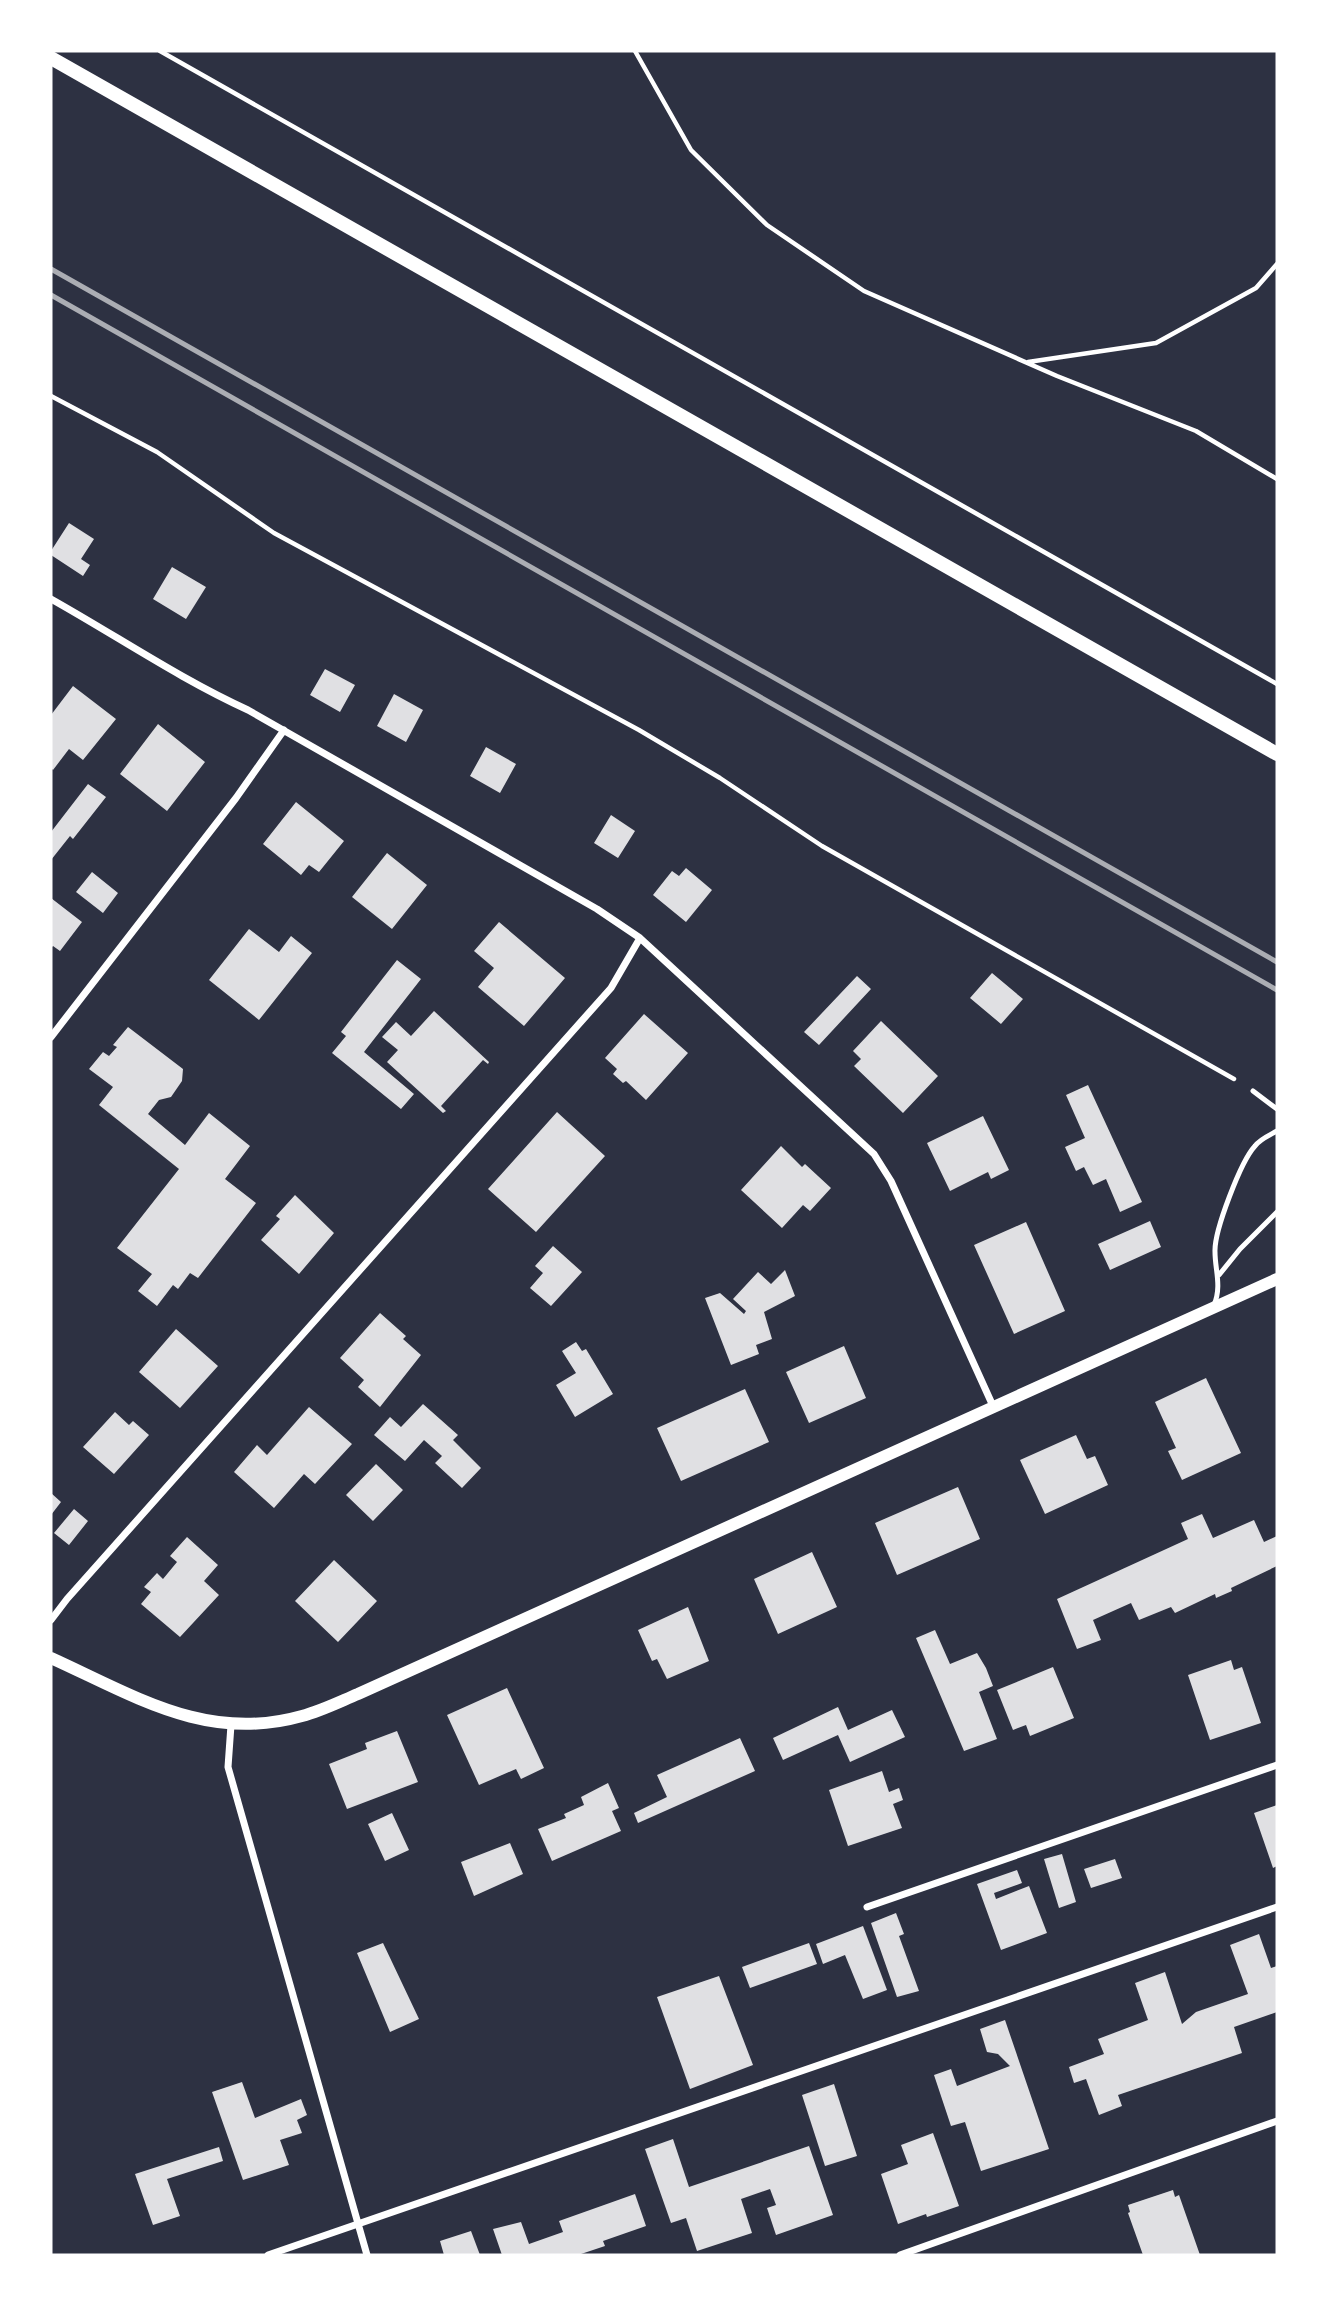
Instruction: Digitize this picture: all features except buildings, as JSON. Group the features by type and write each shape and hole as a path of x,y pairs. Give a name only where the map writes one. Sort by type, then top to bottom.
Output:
{"main road":[{"path":"51,58 1277,754"}],"street":[{"path":"51,599 597,909 640,938 874,1154 891,1181 993,1406"},
{"path":"51,1037 236,798 284,730"},
{"path":"51,1620 611,988 640,938"},
{"path":"51,1658 164,1709 205,1722 232,1725 275,1722 303,1716 1277,1279"},
{"path":"232,1725 228,1767 367,2255"},
{"path":"867,1907 1277,1765"},
{"path":"268,2255 1277,1907"},
{"path":"900,2255 1277,2121"}],"lane":[{"path":"1253,1091 1277,1110"},
{"path":"1213,1309 1219,1275 1214,1250 1238,1169 1255,1144 1277,1131"},
{"path":"1219,1275 1240,1249 1277,1212"}],"path":[{"path":"159,51 1277,684"},
{"path":"635,51 691,150 767,225 864,291 1026,363 1196,430 1277,479"},
{"path":"1026,363 1156,343 1256,288 1277,264"},
{"path":"51,396 157,452 274,533 639,730 720,778 822,846 1216,1067 1253,1091"}],"railway":[{"path":"51,269 1277,962"},
{"path":"51,295 1277,990"}]}
